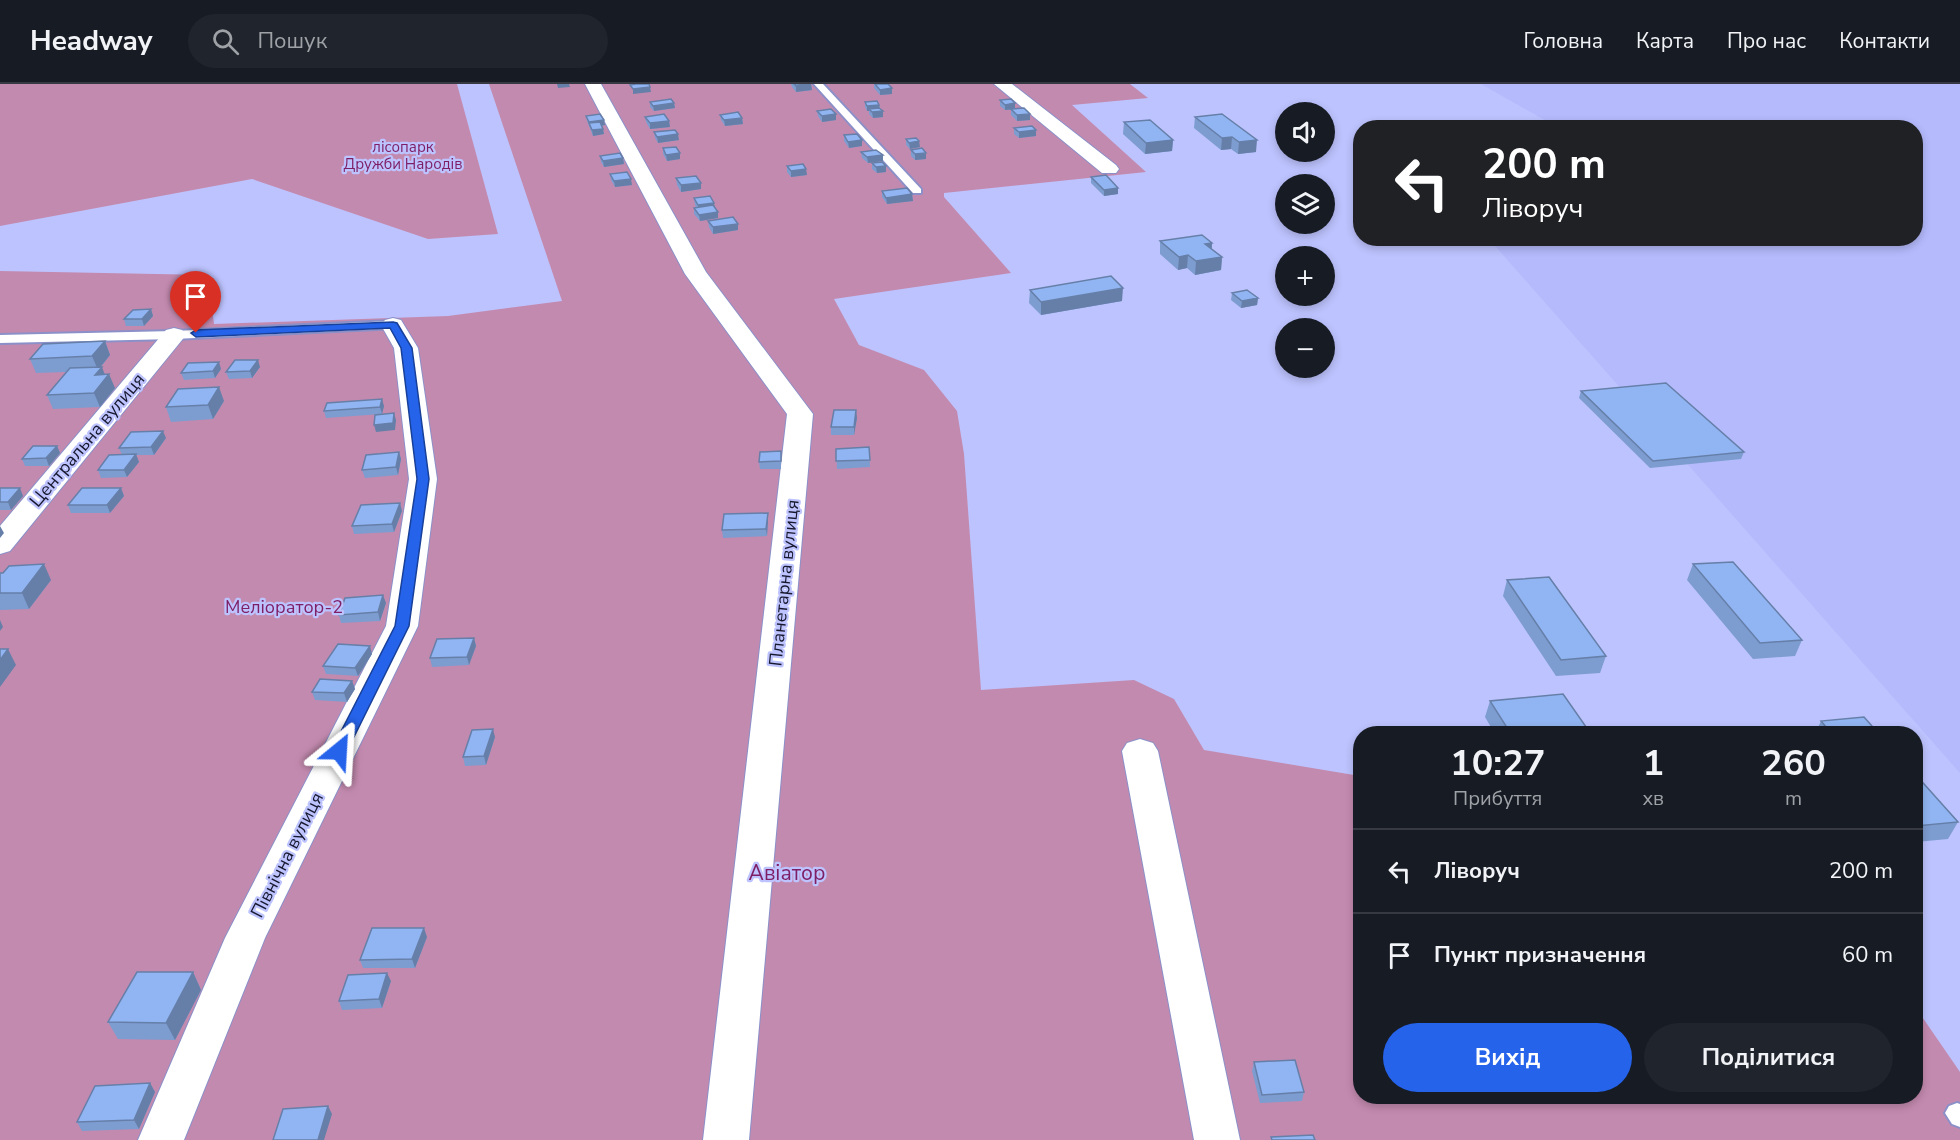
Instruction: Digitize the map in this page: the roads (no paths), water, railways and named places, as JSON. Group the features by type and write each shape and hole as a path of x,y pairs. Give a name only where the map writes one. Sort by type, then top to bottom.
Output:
{"street":[{"name":"Планетарна вулиця","path":"593,84 696,274 800,414 726,1140"},
{"path":"1002,84 1109,169"},
{"name":"Північна вулиця","path":"161,1140 245,938 402,626 423,479 406,348 393,325"},
{"name":"Центральна вулиця","path":"0,545 174,335"},
{"path":"1140,751 1217,1140"}],"lane":[{"path":"818,84 917,191"},
{"path":"0,339 174,335 393,325"}],"park label":[{"name":"лісопарк Дружби Народів","path":"403,156"},
{"name":"Меліоратор-2","path":"284,607"},
{"name":"Авіатор","path":"787,873"}]}
